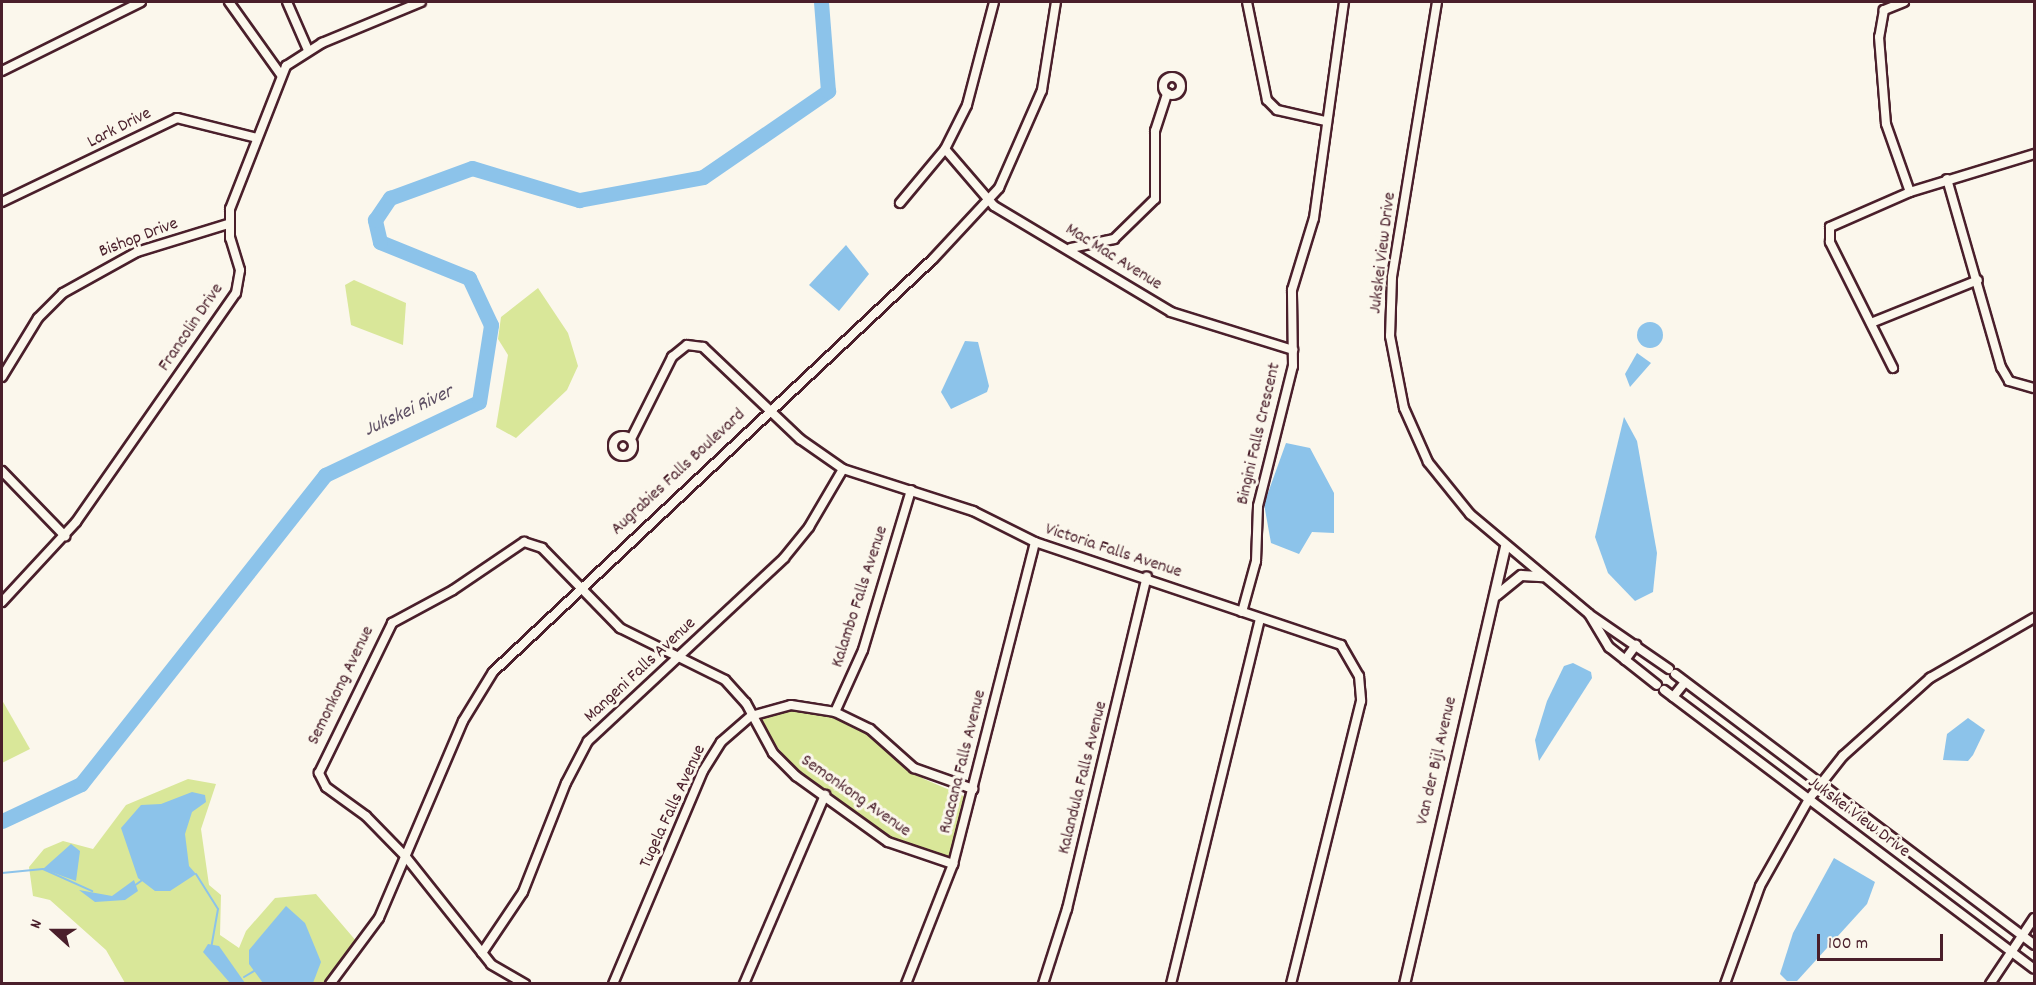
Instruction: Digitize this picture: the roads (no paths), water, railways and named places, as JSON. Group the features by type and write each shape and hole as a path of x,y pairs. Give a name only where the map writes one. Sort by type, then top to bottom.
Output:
{"street":[{"path":"2,71 141,2"},
{"path":"229,2 281,75"},
{"path":"286,2 308,50"},
{"path":"228,224 281,75 308,50 421,2"},
{"path":"900,204 945,149 974,88 994,2"},
{"name":"Augrabies Falls Boulevard","path":"330,984 374,928 476,696 527,636 769,408 879,309 989,201 1016,157 1042,90 1056,2"},
{"path":"1247,2 1267,100 1277,110 1325,121"},
{"name":"Bingini Falls Crescent","path":"1242,612 1256,561 1258,506 1291,378 1292,290 1314,218 1325,121 1344,2"},
{"name":"Jukskei View Drive","path":"1437,2 1392,277 1390,336 1398,390 1423,452 1458,501 1505,547 1589,614 1685,681 2034,945"},
{"path":"1904,2 1884,10 1879,37 1886,124 1910,192"},
{"path":"1071,248 1114,239 1155,199 1155,131 1167,93"},
{"name":"Lark Drive","path":"2,202 177,118 257,138"},
{"name":"Mac Mac Avenue","path":"945,149 989,201 1071,248 1171,312 1293,350"},
{"path":"1893,368 1829,231 1910,192 2034,154"},
{"path":"1947,179 2005,375 2018,386 2034,388"},
{"name":"Bishop Drive","path":"2,377 38,318 63,293 137,252 228,224"},
{"name":"Francolin Drive","path":"2,602 65,536 236,293 240,270 228,224"},
{"path":"1871,323 1978,280"},
{"name":"Victoria Falls Avenue","path":"631,439 669,363 687,345 711,352 800,439 843,469 973,511 1035,542 1148,577 1260,619 1341,645 1361,684 1291,984"},
{"name":"Mangeni Falls Avenue","path":"482,953 524,892 566,783 588,741 795,546 843,469"},
{"path":"2,471 65,536"},
{"name":"Kalambo Falls Avenue","path":"835,712 863,650 911,490"},
{"name":"Semonkong Avenue","path":"406,857 319,777 381,638 405,612 453,591 524,542 542,548 578,589 620,628 725,680 751,716 773,753 825,795 888,842 953,864"},
{"name":"Ruacana Falls Avenue","path":"906,984 953,864 1035,542"},
{"name":"Van der Bijl Avenue","path":"1404,984 1505,547"},
{"path":"1494,596 1513,579 1543,576"},
{"name":"Kalandula Falls Avenue","path":"1043,984 1067,909 1148,577"},
{"name":"Jukskei View Drive","path":"1589,614 1600,636 1625,660 2034,969"},
{"path":"1725,984 1760,886 1809,799 1821,784 1871,729 1930,678 2034,618"},
{"path":"1172,984 1260,619"},
{"path":"1625,660 1636,645"},
{"path":"1673,697 1685,681"},
{"name":"Tugela Falls Avenue","path":"613,984 703,771 726,736 751,716 791,705 835,712 870,729 914,768 972,789"},
{"path":"744,984 825,795"},
{"path":"406,857 482,953 501,972 525,984"},
{"path":"1990,984 2008,950 2034,918"}],"water":[{"path":"846,245 869,274 839,311 809,285"},
{"path":"1650,322 1659,326 1663,335 1659,344 1650,348 1641,344 1637,335 1641,326"},
{"path":"965,341 978,342 989,386 987,392 951,409 941,392"},
{"path":"1637,353 1651,363 1630,387 1625,374"},
{"path":"1624,417 1637,441 1657,553 1653,592 1635,601 1608,573 1595,537"},
{"path":"1286,443 1310,448 1334,493 1334,533 1312,532 1299,554 1271,543 1264,504"},
{"path":"1573,663 1591,672 1592,678 1539,761 1535,740 1547,701 1564,666"},
{"path":"1968,718 1985,730 1973,755 1968,761 1943,760 1947,734"},
{"path":"192,792 205,795 206,802 192,812 185,834 189,866 196,874 170,891 155,891 138,878 121,828 141,805 161,804"},
{"path":"71,844 80,851 76,881 43,869"},
{"path":"1834,858 1875,882 1867,904 1797,981 1787,981 1780,974 1793,933"},
{"path":"134,880 138,891 125,900 95,902 79,890 112,896"},
{"path":"286,906 305,923 321,962 313,983 263,983 249,964 249,950"},
{"path":"208,944 219,946 245,983 230,983 203,952"}],"waterway":[{"name":"Jukskei River","path":"2,821 81,784 325,475 479,402 491,325 469,278 380,242 375,220 390,198 472,168 579,200 703,177 828,91 821,2"},
{"path":"2,873 43,869 92,891"},
{"path":"196,874 218,909 212,944"},
{"path":"134,886 141,881"},
{"path":"244,977 254,971"}]}
